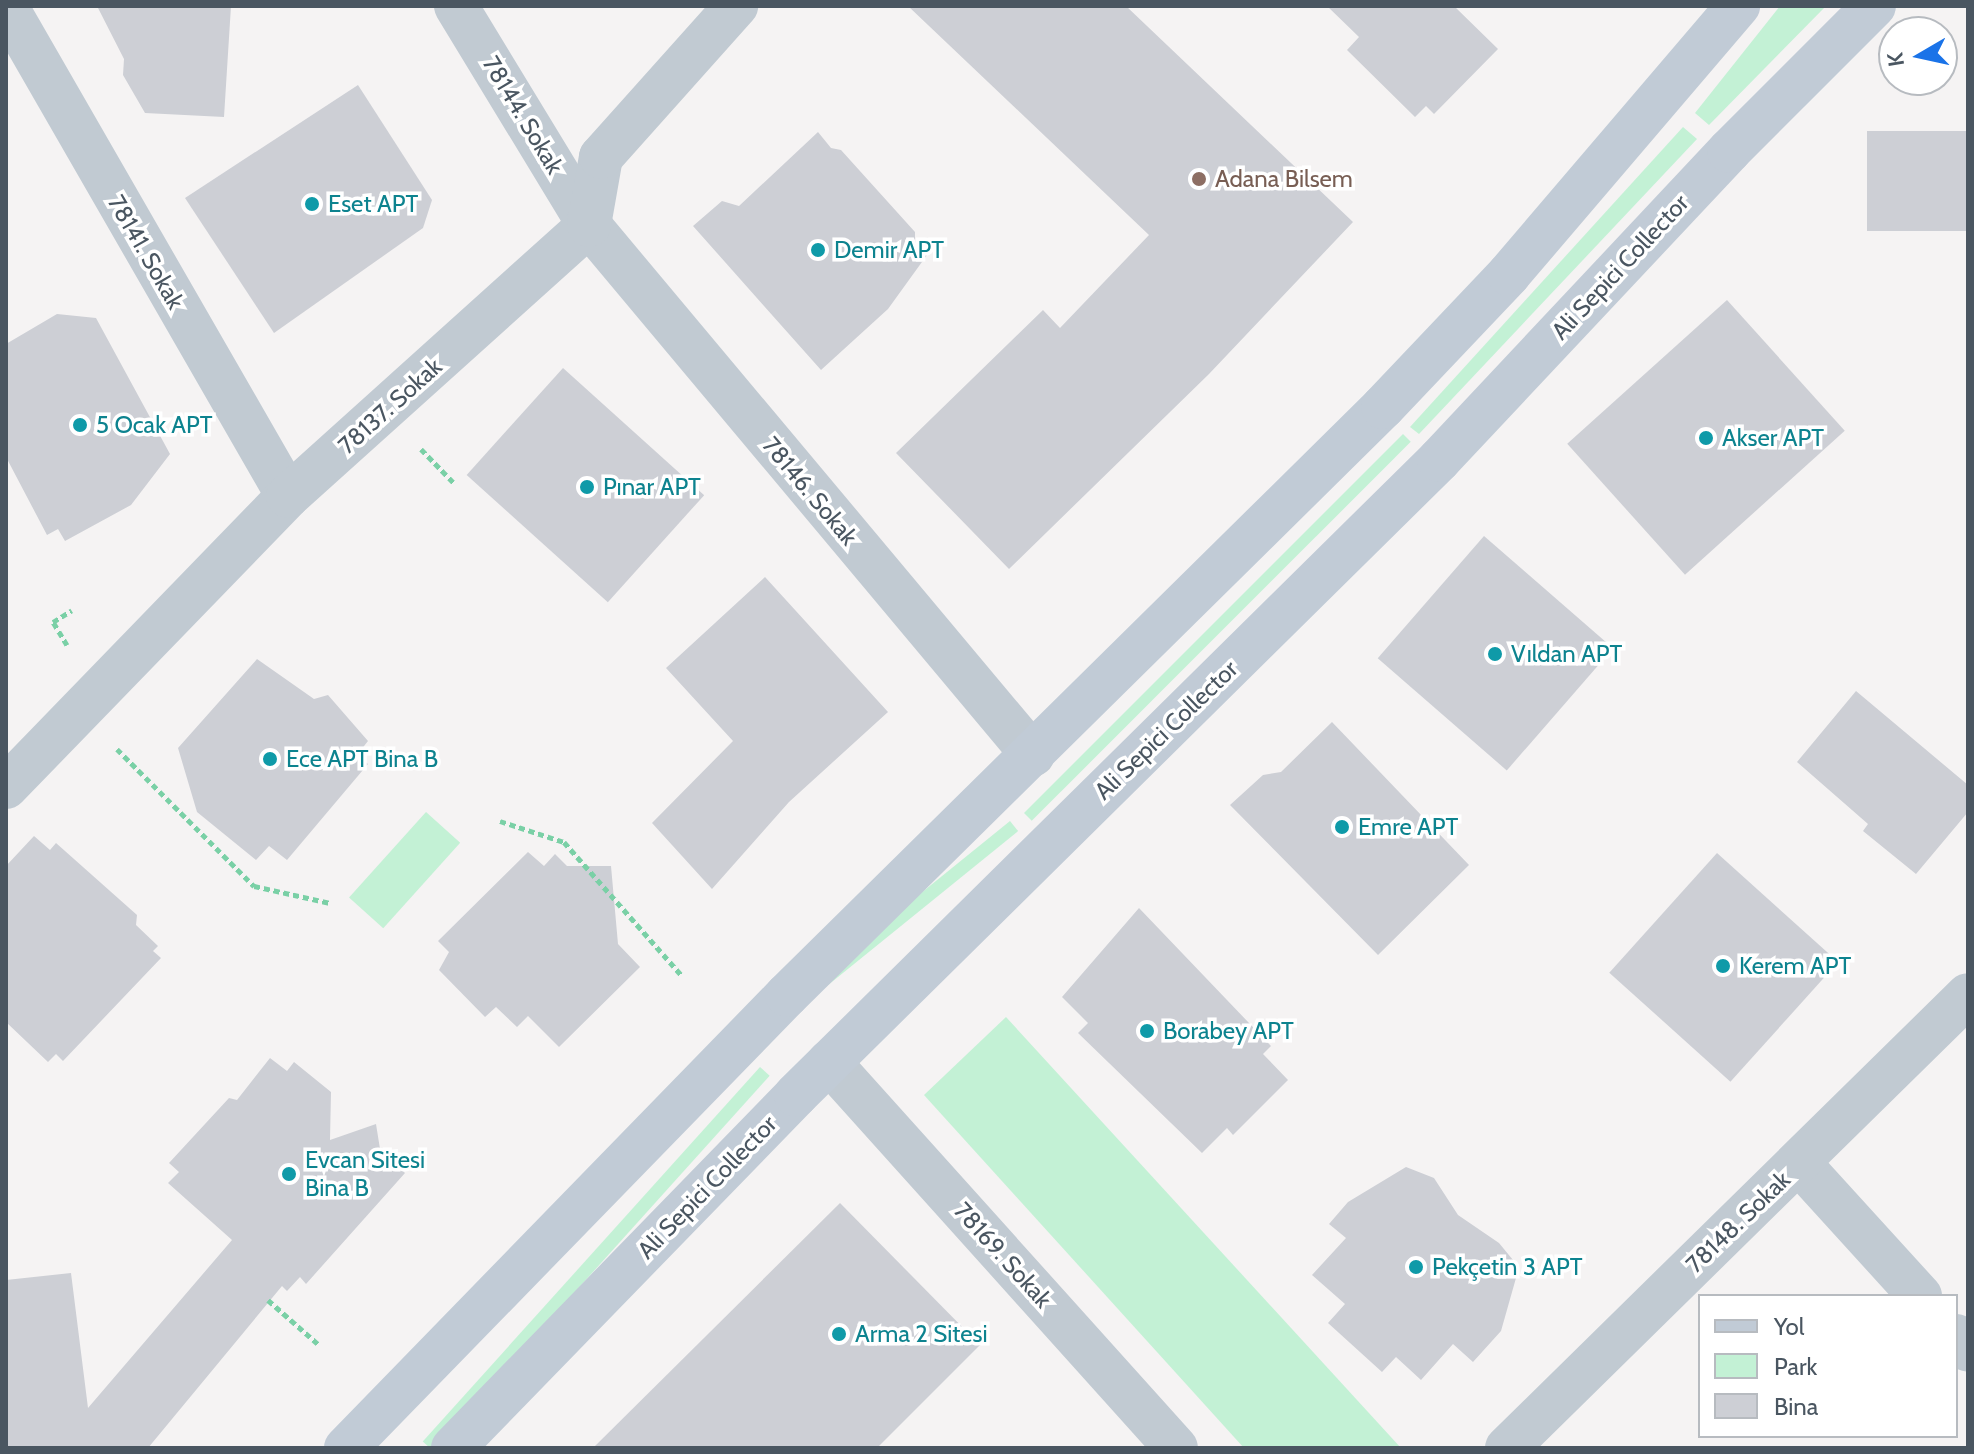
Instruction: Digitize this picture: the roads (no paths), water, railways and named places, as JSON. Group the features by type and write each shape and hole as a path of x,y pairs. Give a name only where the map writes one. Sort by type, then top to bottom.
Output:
{"main road":[{"path":"346,1448 787,995 1383,407 1509,274 1738,6"},
{"name":"Ali Sepici Collector","path":"453,1448 829,1062 1439,460 1729,151 1874,6"}],"street":[{"name":"78141. Sokak","path":"6,6 288,496"},
{"name":"78144. Sokak","path":"456,6 589,225"},
{"path":"589,225 601,157 736,6"},
{"name":"78137. Sokak","path":"6,787 288,496 589,225"},
{"name":"78146. Sokak","path":"589,225 1033,755"},
{"name":"78148. Sokak","path":"1507,1448 1968,995"},
{"name":"78169. Sokak","path":"829,1062 1176,1448"},
{"path":"1799,1163 1918,1294"}],"place":[{"name":"Adana Bilsem","path":"1199,179"},
{"name":"Eset APT","path":"312,204"},
{"name":"Demir APT","path":"818,250"},
{"name":"5 Ocak APT","path":"80,425"},
{"name":"Akser APT","path":"1706,438"},
{"name":"Pınar APT","path":"587,487"},
{"name":"Vıldan APT","path":"1495,654"},
{"name":"Ece APT Bina B","path":"270,759"},
{"name":"Emre APT","path":"1342,827"},
{"name":"Kerem APT","path":"1723,966"},
{"name":"Borabey APT","path":"1147,1031"},
{"name":"Evcan Sitesi Bina B","path":"289,1174"},
{"name":"Pekçetin 3 APT","path":"1416,1267"},
{"name":"Arma 2 Sitesi","path":"839,1334"}]}
